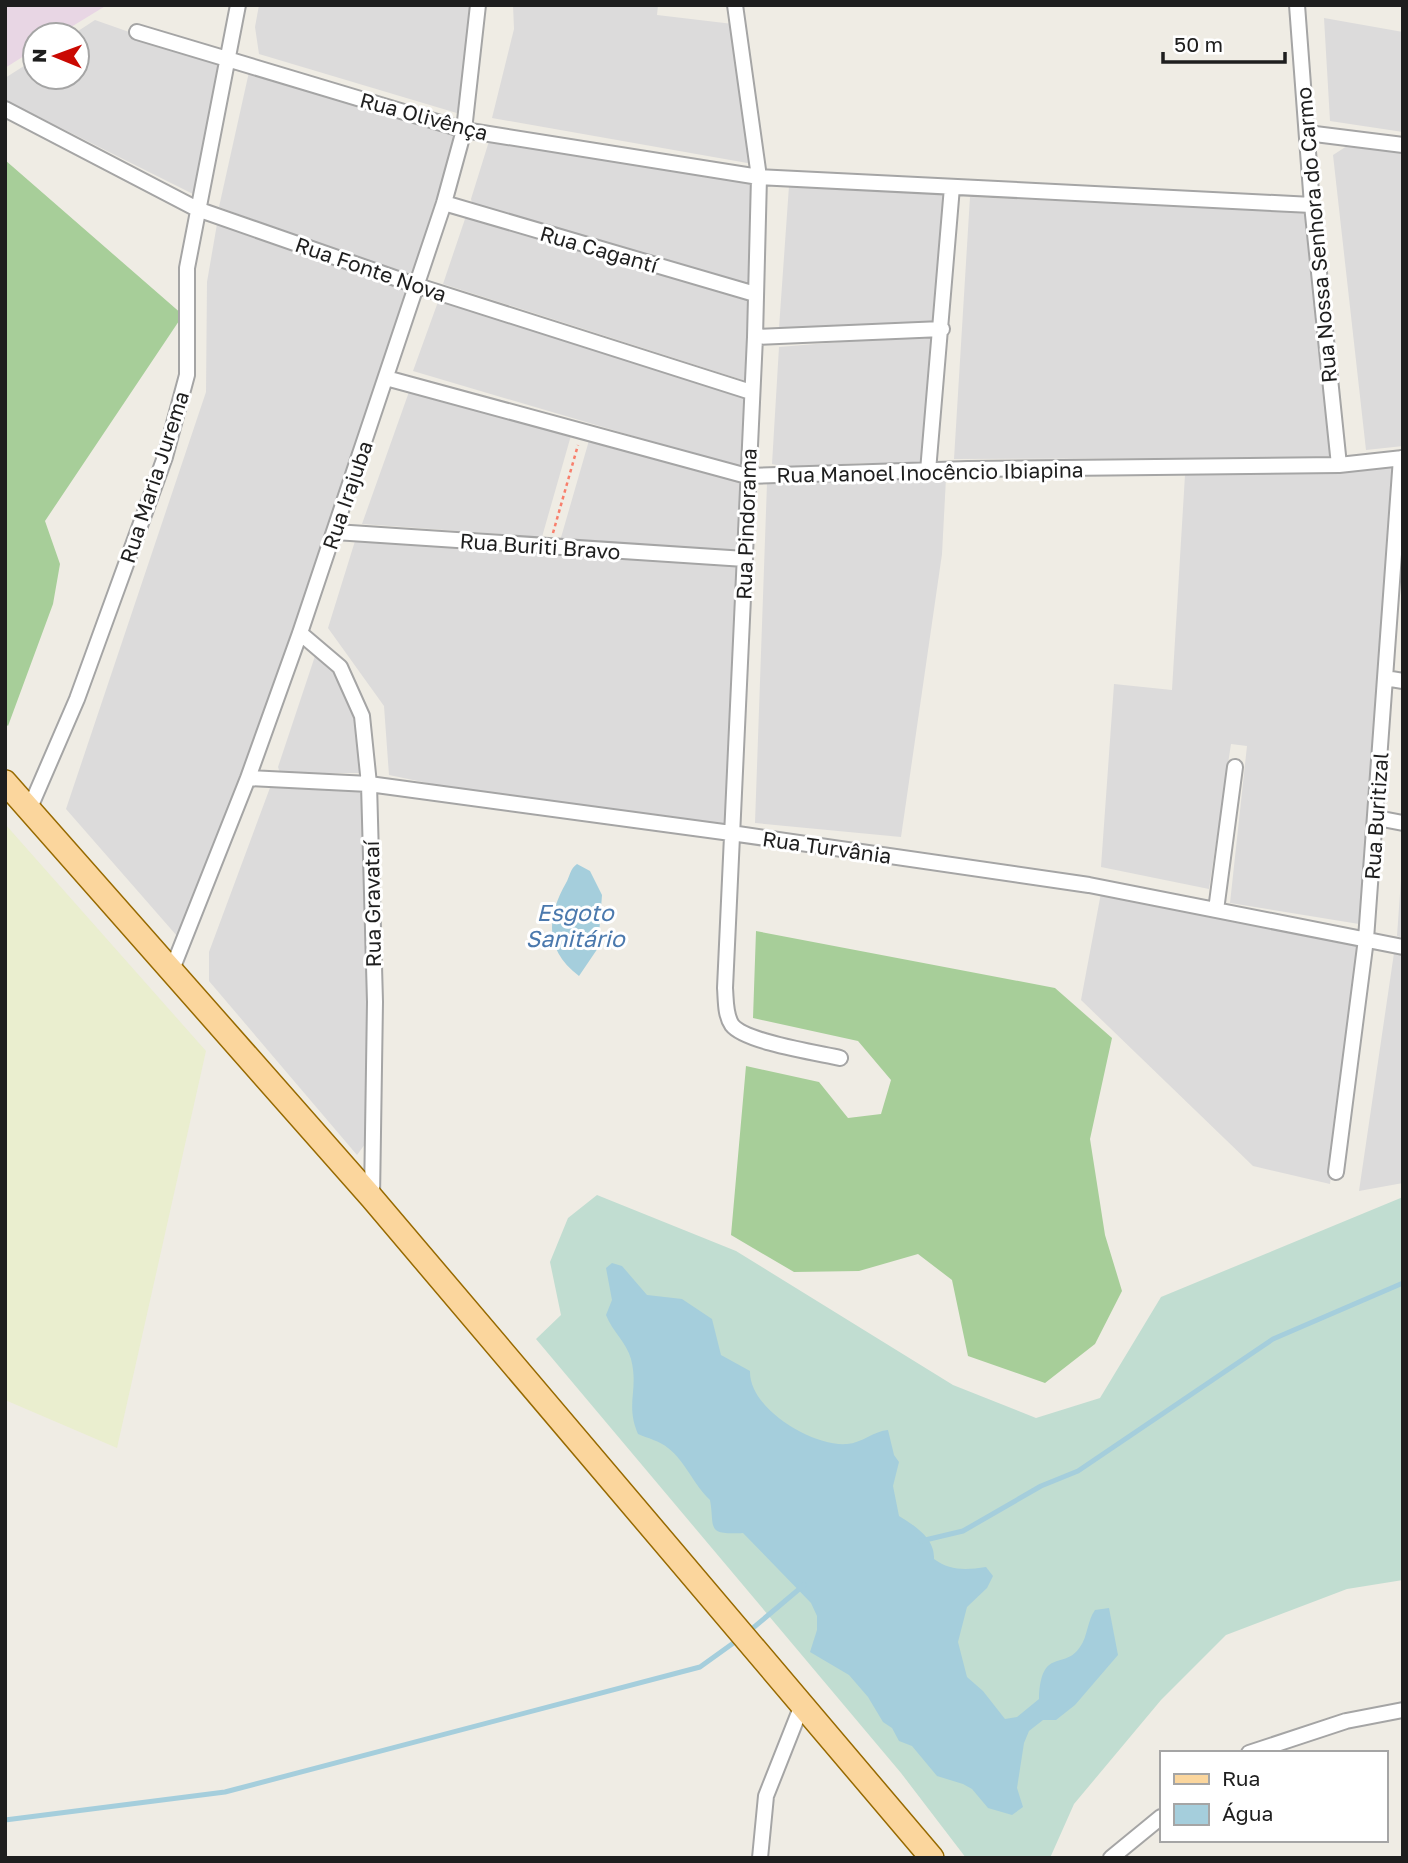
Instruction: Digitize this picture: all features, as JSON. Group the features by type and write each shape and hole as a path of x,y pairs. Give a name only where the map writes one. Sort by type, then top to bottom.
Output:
{"main road":[{"path":"5,782 372,1198 932,1858"}],"street":[{"name":"Rua Maria Jurema","path":"29,810 77,699 168,445 187,375 187,268 238,5"},
{"name":"Rua Irajuba","path":"171,972 248,778 418,286 464,130 478,5"},
{"name":"Rua Pindorama","path":"735,5 759,177 755,337 731,832 726,1000 731,1024 747,1035 840,1058"},
{"name":"Rua Nossa Senhora do Carmo","path":"1297,5 1312,205 1339,465"},
{"name":"Rua Olivênça","path":"137,32 464,130 759,177 1312,205"},
{"name":"Rua Fonte Nova","path":"5,109 197,209 418,286 751,392"},
{"path":"1307,133 1403,145"},
{"path":"928,471 952,187"},
{"name":"Rua Cagantí","path":"444,203 755,294"},
{"path":"755,337 942,329"},
{"name":"Rua Manoel Inocêncio Ibiapina","path":"386,378 747,476 1339,465 1402,458"},
{"name":"Rua Buritizal","path":"1335,1172 1366,939 1402,458"},
{"name":"Rua Buriti Bravo","path":"335,532 745,559"},
{"name":"Rua Gravataí","path":"300,633 340,667 352,688 362,716 369,784 375,1002 372,1198"},
{"path":"1385,678 1403,681"},
{"path":"1216,910 1235,767"},
{"name":"Rua Turvânia","path":"248,778 369,784 731,832 1089,885 1403,947"},
{"path":"1377,818 1403,823"},
{"path":"760,1858 766,1796 802,1705"},
{"path":"1255,1751 1346,1721 1403,1710"},
{"path":"1111,1858 1160,1818"}],"path":[{"path":"550,546 582,431"}],"shaded area":[{"path":"5,5 107,5 81,21 21,21 21,58 5,68"},
{"path":"259,5 474,5 460,114 259,54 255,27"},
{"path":"513,5 658,5 657,15 733,24 753,164 492,118 514,29"},
{"path":"1324,18 1403,32 1403,132 1330,121"},
{"path":"95,20 220,64 193,194 5,100 5,78 21,68 21,91 91,91 91,23"},
{"path":"249,72 459,132 416,279 219,207"},
{"path":"490,138 757,180 752,286 472,203"},
{"path":"1347,146 1403,152 1403,446 1366,450 1333,155"},
{"path":"789,186 948,191 938,323 779,328"},
{"path":"970,197 1308,212 1333,458 954,459"},
{"path":"467,213 752,296 749,382 443,284"},
{"path":"217,224 413,287 280,678 217,847 177,936 66,809 206,392 207,282"},
{"path":"439,299 748,393 745,469 413,371"},
{"path":"938,334 925,464 863,463 786,467 772,464 779,347"},
{"path":"410,389 572,432 542,537 362,524"},
{"path":"590,437 743,479 742,552 560,541"},
{"path":"1395,464 1373,795 1359,924 1230,903 1247,746 1231,744 1209,889 1101,867 1114,684 1172,690 1185,475 1336,471"},
{"path":"946,478 942,554 901,837 755,823 767,483"},
{"path":"355,541 740,565 728,824 437,785 389,775 384,706 328,628"},
{"path":"316,653 337,669 355,708 365,773 280,773 278,767"},
{"path":"271,785 364,788 369,971 368,1140 357,1155 209,981 209,952"},
{"path":"1403,851 1403,938 1397,936"},
{"path":"1101,893 1362,942 1330,1184 1253,1166 1081,1000"},
{"path":"1394,953 1403,955 1403,1183 1359,1191"}],"green space":[{"path":"5,160 183,315 45,521 60,564 53,604 8,726 5,723"},
{"path":"5,824 206,1051 117,1448 5,1400"},
{"path":"756,931 1055,988 1112,1038 1090,1139 1105,1235 1122,1291 1095,1344 1045,1383 968,1356 952,1280 918,1254 859,1271 794,1272 731,1235 746,1066 819,1082 848,1118 881,1114 891,1080 858,1041 753,1018"},
{"path":"597,1195 736,1251 953,1385 1036,1418 1100,1398 1161,1297 1403,1197 1403,1580 1347,1589 1226,1635 1161,1700 1074,1804 1050,1858 966,1858 901,1773 536,1339 561,1315 550,1262 568,1218"}],"water":[{"name":"Esgoto Sanitário","path":"577,864 590,871 602,895 598,948 579,976 560,956 552,933 552,921 559,896 571,870"},
{"path":"612,1263 622,1266 647,1295 682,1299 712,1319 721,1355 750,1371 752,1385 760,1399 785,1423 817,1439 847,1444 888,1430 894,1455 899,1462 893,1486 899,1516 923,1533 931,1545 934,1559 940,1563 958,1569 986,1567 993,1576 987,1588 967,1607 958,1642 967,1677 983,1691 1005,1719 1017,1717 1039,1699 1044,1672 1054,1662 1074,1654 1080,1647 1095,1610 1109,1608 1118,1655 1075,1705 1056,1720 1043,1720 1029,1731 1024,1743 1017,1788 1023,1807 1012,1815 988,1808 972,1789 937,1776 912,1746 899,1741 892,1728 883,1722 868,1697 849,1675 810,1652 817,1630 817,1616 811,1603 743,1533 717,1531 714,1528 710,1500 674,1453 638,1434 632,1405 634,1380 631,1359 606,1315 612,1300 606,1268"}],"waterway":[{"path":"921,1541 963,1531 1041,1486 1078,1471 1273,1339 1403,1283"},
{"path":"747,1633 804,1585"},
{"path":"5,1820 225,1792 700,1667 739,1639"}]}
